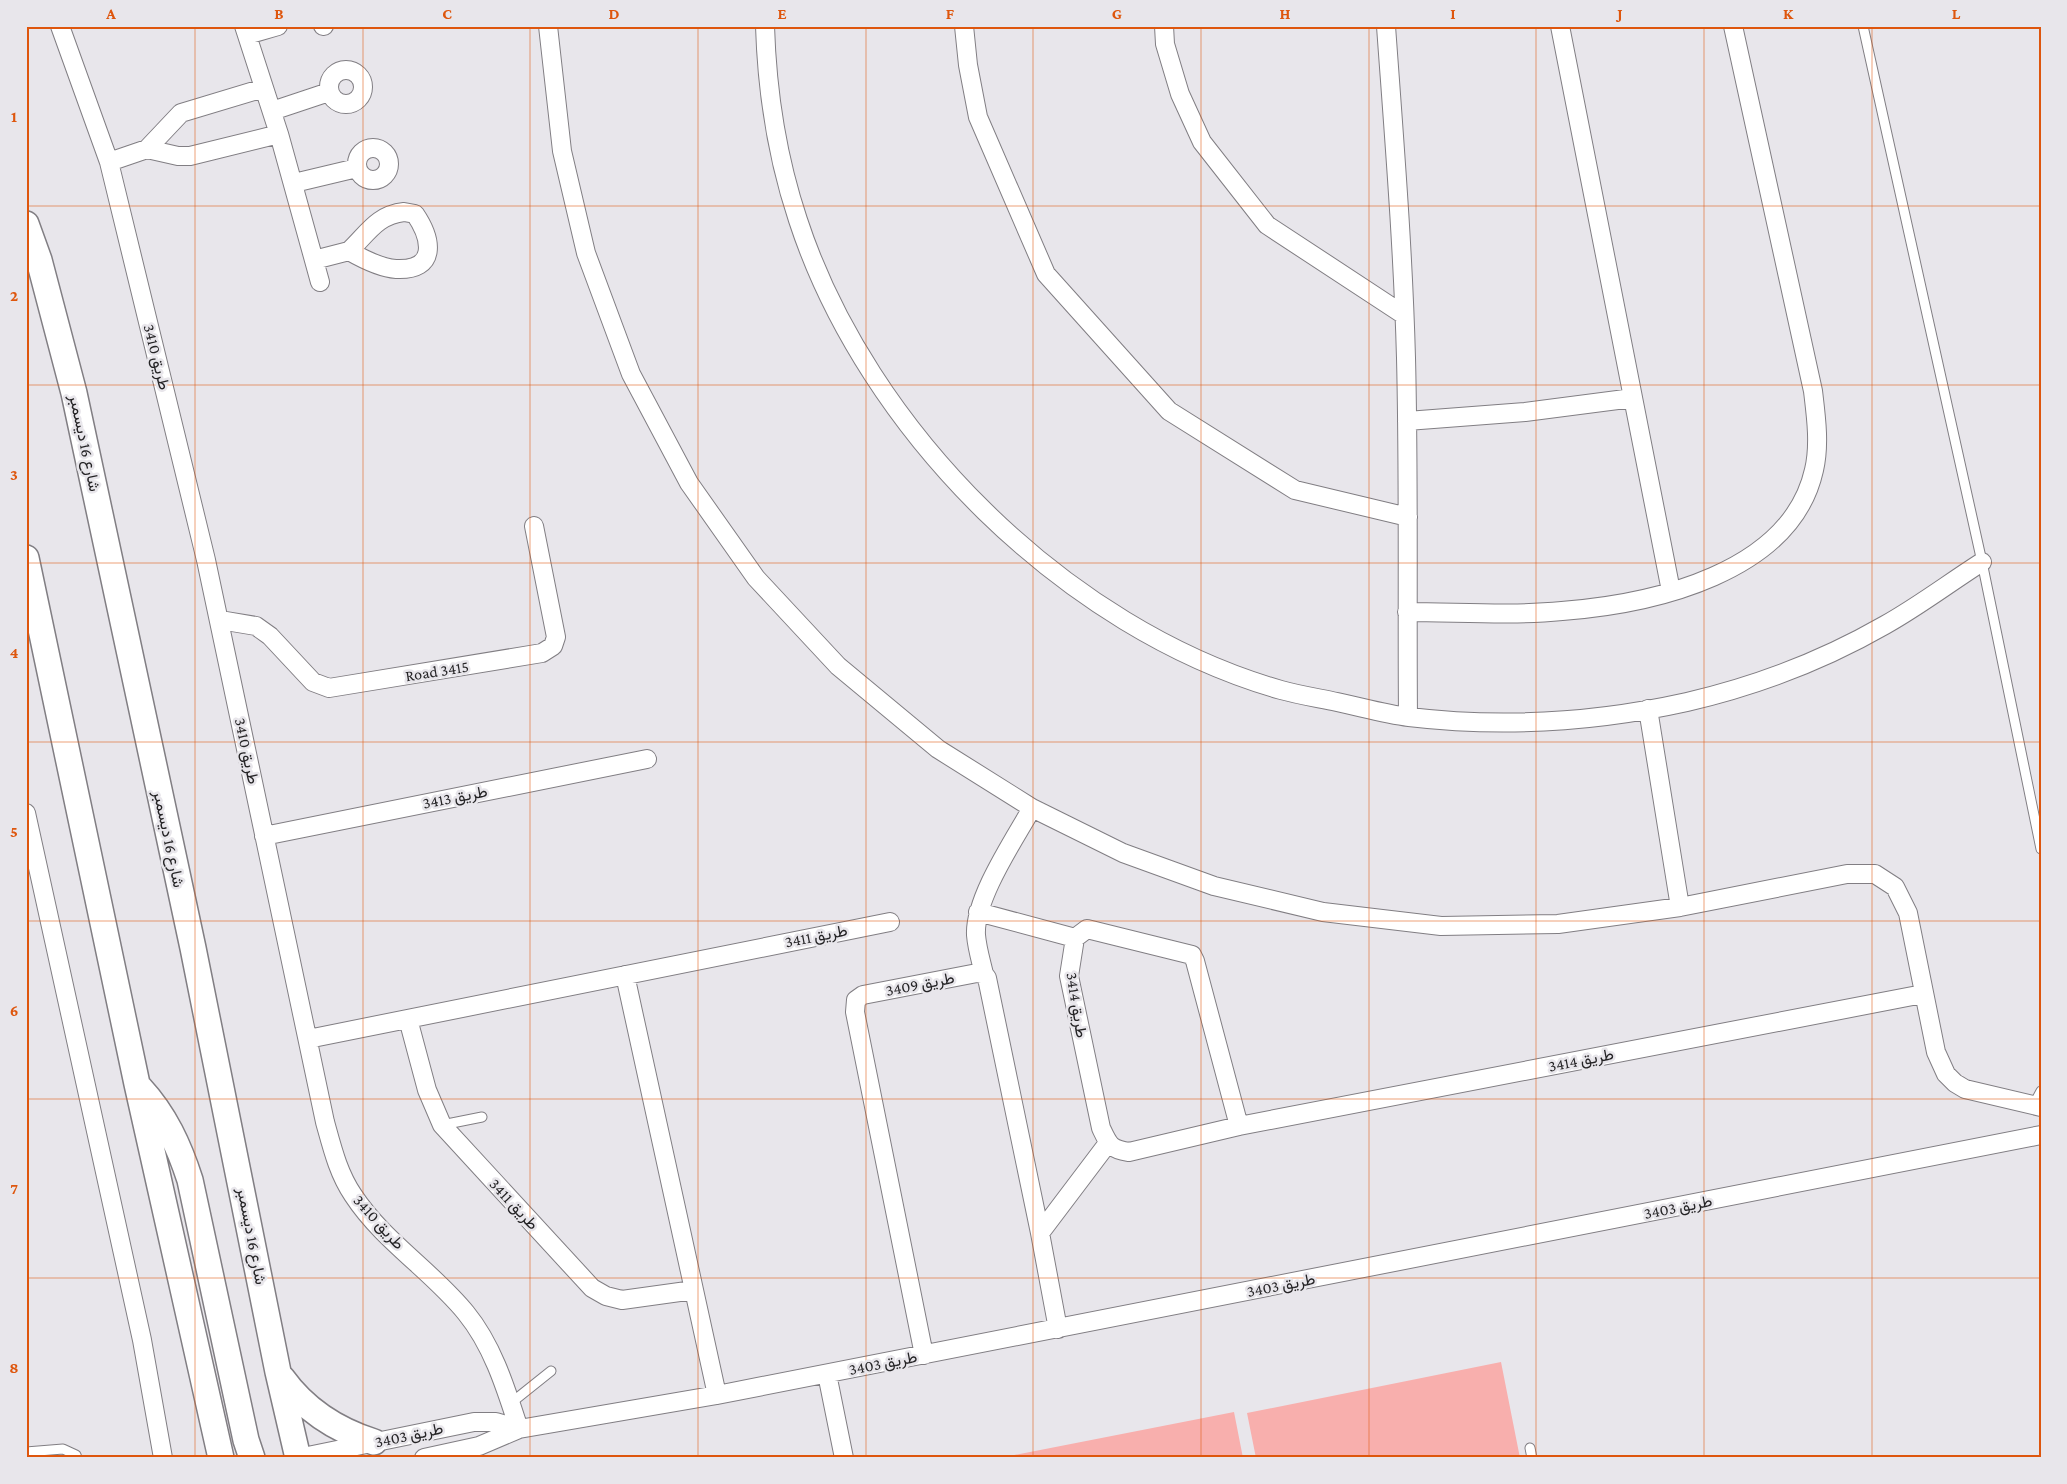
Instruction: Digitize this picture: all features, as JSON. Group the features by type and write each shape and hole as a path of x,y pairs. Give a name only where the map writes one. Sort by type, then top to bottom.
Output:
{"main road":[{"name":"شارع 16 ديسمبر","path":"26,224 39,260 74,393 225,1100 278,1372 298,1458"},
{"path":"26,558 137,1084 221,1458"},
{"path":"137,1084 156,1104 170,1128 181,1152 190,1180 252,1458"},
{"path":"278,1372 294,1394 319,1416 342,1430 374,1442"}],"street":[{"name":"طريق 3410","path":"60,26 110,162 220,620 324,1122 336,1162 352,1194 370,1217 466,1313 483,1336 511,1403 519,1429"},
{"path":"278,26 245,31 294,183 320,282"},
{"path":"548,26 562,152 586,253 631,374 689,483 756,578 838,666 938,749 1032,808 1123,853 1205,882 1323,912 1442,926 1558,924 1680,907 1847,874 1876,874 1895,887 1908,913 1936,1052 1946,1074 1965,1089 2038,1101"},
{"path":"765,26 770,104 787,186 825,290 860,355 903,416 953,479 987,514 1041,562 1108,609 1155,637 1213,665 1281,690 1408,717 1464,721 1535,722 1648,709 1725,692 1804,665 1884,626 1982,562"},
{"path":"964,26 968,65 978,117 1046,274 1169,411 1295,490 1408,517"},
{"path":"1164,26 1165,44 1180,94 1202,142 1267,225 1404,315"},
{"path":"1386,26 1396,150 1404,315 1408,517 1408,717"},
{"path":"1560,26 1671,591"},
{"path":"1407,612 1563,611 1628,602 1671,591 1734,568 1765,547 1790,520 1800,504 1814,470 1816,420 1810,371 1732,26"},
{"path":"110,162 147,149 181,113 264,88"},
{"path":"272,111 329,92"},
{"path":"147,149 169,155 190,156 279,134"},
{"path":"294,183 357,168"},
{"path":"314,260 349,251"},
{"path":"1407,422 1525,412 1633,398"},
{"name":"Road 3415","path":"220,620 256,626 270,636 313,682 329,688 542,654 553,646 556,637 534,526"},
{"path":"1648,709 1680,907"},
{"name":"طريق 3413","path":"264,836 646,759"},
{"path":"1032,808 985,894 978,912 976,934 1040,1233 1058,1329"},
{"path":"26,814 142,1340 163,1458"},
{"path":"978,912 1075,938 1087,929 1192,955 1239,1126"},
{"name":"طريق 3411","path":"308,1039 890,922"},
{"name":"طريق 3414","path":"1075,938 1069,976 1101,1128 1108,1143 1115,1150 1129,1152 1239,1126 1924,994"},
{"name":"طريق 3409","path":"924,1355 855,1012 856,1000 863,995 977,973 984,974"},
{"path":"625,975 717,1395"},
{"name":"طريق 3411","path":"408,1019 426,1090 442,1125 592,1288 606,1296 622,1300 694,1290"},
{"name":"طريق 3403","path":"424,1458 479,1446 519,1429 827,1374 2041,1135"},
{"path":"1040,1233 1108,1143"},
{"path":"827,1374 844,1458"},
{"name":"طريق 3403","path":"298,1458 480,1421 496,1422 519,1429"}],"lane":[{"path":"1863,26 1982,562 2041,849"},
{"path":"442,1125 482,1117"},
{"path":"511,1403 551,1371"},
{"path":"1530,1448 1532,1458"},
{"path":"26,1452 63,1449 76,1455 77,1458"}],"shaded area":[{"path":"1501,1362 1520,1458 1256,1458 1247,1413"},
{"path":"1234,1412 1243,1458 999,1458"}]}
